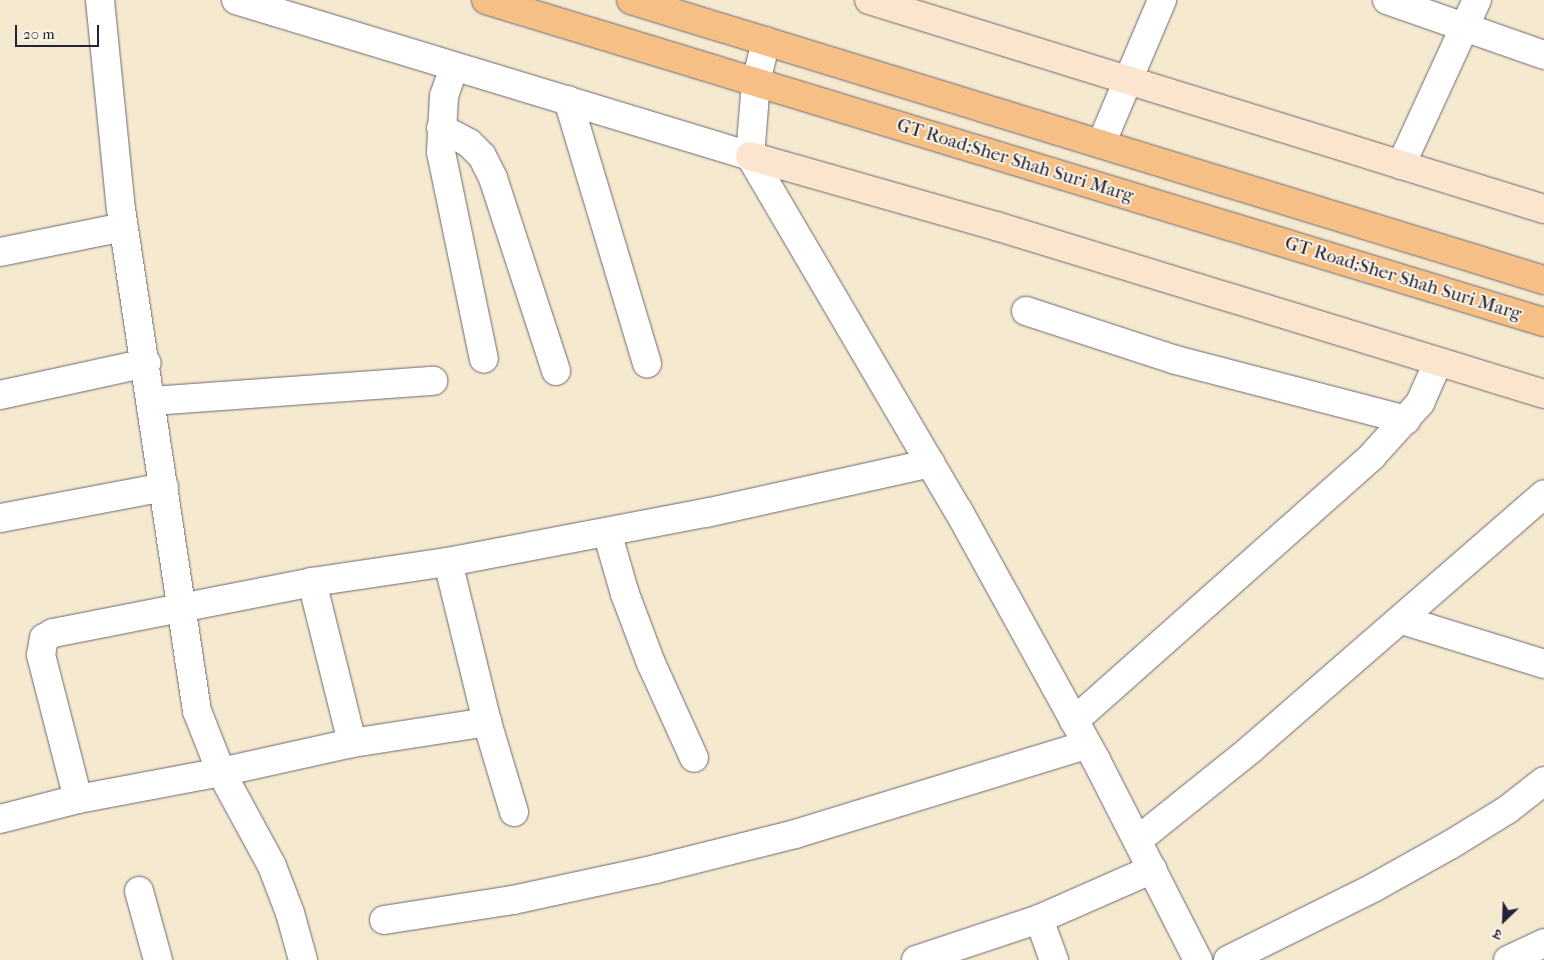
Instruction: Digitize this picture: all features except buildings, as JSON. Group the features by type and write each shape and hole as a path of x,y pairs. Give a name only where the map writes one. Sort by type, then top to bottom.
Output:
{"main road":[{"name":"GT Road;Sher Shah Suri Marg","path":"486,0 1544,322"},
{"path":"631,0 1544,280"},
{"path":"869,0 1544,209"},
{"path":"750,156 996,226 1544,394"}],"street":[{"path":"100,0 124,227 152,401 180,610 197,711 221,772 272,866 290,912 303,960"},
{"path":"236,0 750,156"},
{"path":"1102,144 1162,0"},
{"path":"1386,0 1463,29 1544,55"},
{"path":"1401,164 1477,0"},
{"path":"766,41 756,82 750,156 931,463 1087,745 1153,869 1198,960"},
{"path":"454,67 444,96 441,152 484,358"},
{"path":"568,100 646,363"},
{"path":"441,128 469,143 482,156 493,178 556,371"},
{"path":"0,252 124,227"},
{"path":"1026,311 1176,360 1406,420"},
{"path":"1074,721 1372,456 1420,403 1438,362"},
{"path":"0,395 146,363"},
{"path":"152,401 433,381"},
{"path":"78,799 43,669 41,655 44,638 80,626 180,610 312,582 448,562 607,532 931,463"},
{"path":"0,518 164,487"},
{"path":"1138,840 1402,620 1544,494"},
{"path":"607,532 625,594 651,663 694,758"},
{"path":"448,562 487,722 514,812"},
{"path":"312,582 352,743"},
{"path":"1402,620 1544,664"},
{"path":"0,819 78,799 221,772 352,743 487,722"},
{"path":"384,920 512,900 656,869 795,834 1087,745"},
{"path":"1228,960 1373,888 1450,845 1507,810 1544,781"},
{"path":"916,960 1039,919 1153,869"},
{"path":"140,892 158,960"},
{"path":"1039,919 1054,960"},
{"path":"1508,960 1544,943"}]}
